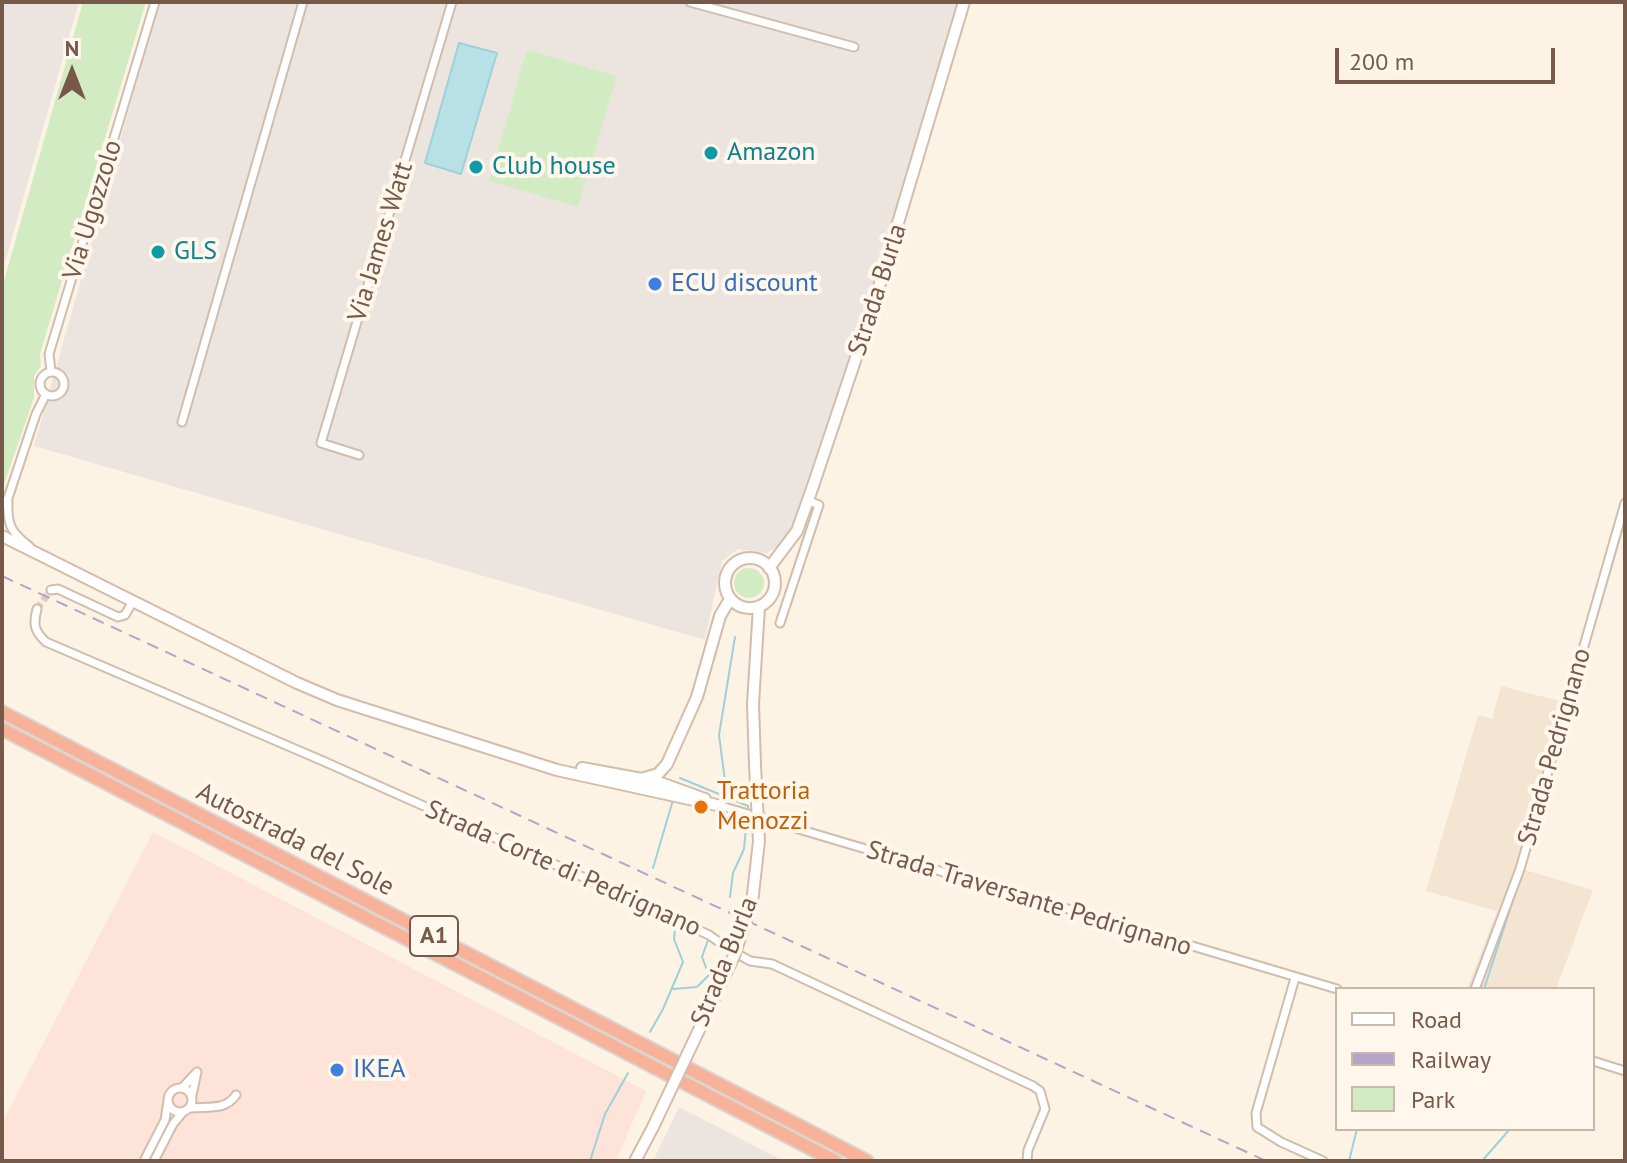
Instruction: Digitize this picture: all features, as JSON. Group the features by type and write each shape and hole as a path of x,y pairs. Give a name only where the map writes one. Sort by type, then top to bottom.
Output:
{"highway":[{"name":"Autostrada del Sole","path":"2,712 867,1161"},
{"name":"Autostrada del Sole","path":"2,729 835,1161"}],"main road":[{"name":"Strada Burla","path":"635,1161 734,956 752,903 758,851 753,704 759,606 768,600 774,590 774,578 769,568 797,531 877,295 964,2"},
{"name":"Strada Traversante Pedrignano","path":"2,536 337,700 557,770 721,806"},
{"path":"759,606 743,607 730,599 724,584 726,576 732,566 748,558 760,560 769,568"},
{"path":"666,794 658,778 664,775 697,697 720,616 730,599"},
{"name":"Strada Traversante Pedrignano","path":"536,762 641,779 658,778 721,806"},
{"path":"667,764 669,779 677,788"},
{"name":"Strada Traversante Pedrignano","path":"589,776 647,785 658,778"}],"street":[{"name":"Via Ugozzolo","path":"51,371 49,354 155,2"},
{"path":"182,422 303,2"},
{"name":"Via James Watt","path":"359,455 321,443 452,2"},
{"path":"690,2 854,47"},
{"name":"Via Ugozzolo","path":"51,371 61,375 65,385 58,395 46,394 41,389 40,381 44,374 51,371"},
{"name":"Via Ugozzolo","path":"8,513 8,498 36,414 46,394"},
{"name":"Via Ugozzolo","path":"2,505 8,498"},
{"path":"780,623 819,505 807,500"},
{"name":"Strada Pedrignano","path":"1476,987 1520,869 1625,503"},
{"path":"2,523 8,513"},
{"path":"8,513 12,532 47,559"},
{"path":"51,590 58,589 118,617 125,615 133,601"},
{"name":"Strada Corte di Pedrignano","path":"37,609 33,624 46,642 612,890 709,935 750,961 772,964 1033,1086 1040,1091 1045,1109 1028,1150 1027,1161"},
{"name":"Strada Traversante Pedrignano","path":"721,806 1335,988"},
{"path":"1295,978 1256,1113 1257,1127 1323,1161"},
{"path":"1595,1062 1625,1071"},
{"path":"144,1161 165,1120 171,1092 182,1088 197,1072 186,1110 173,1124 154,1161"},
{"path":"182,1088 205,1106"},
{"path":"168,1099 172,1109 186,1110 227,1106 236,1095"}],"shaded area":[{"path":"2,2 79,2 2,273"},
{"path":"159,2 958,2 879,271 792,528 779,545 767,553 738,549 722,561 705,640 34,446"},
{"path":"1501,686 1564,702 1515,867 1593,890 1557,987 1468,987 1497,911 1426,891 1478,715 1492,719"},
{"path":"153,832 646,1091 616,1161 2,1161 2,1123"},
{"path":"679,1107 784,1161 653,1161"}],"green space":[{"path":"83,2 146,2 40,354 41,366 34,376 34,398 2,490 2,288"},
{"path":"527,50 617,76 578,207 489,181"},
{"path":"749,568 760,572 764,583 760,594 749,598 738,594 734,583 738,572"}],"water":[{"path":"459,43 497,53 461,174 425,163"}],"waterway":[{"path":"1524,866 1625,520"},
{"path":"722,796 725,781 719,735 735,637"},
{"path":"680,778 748,806 748,811"},
{"path":"653,868 673,800"},
{"path":"730,897 733,873 744,849 747,817"},
{"path":"1485,987 1517,888"},
{"path":"650,1032 683,962 674,939 675,929"},
{"path":"673,989 697,987 709,975 702,957 708,940"},
{"path":"590,1161 605,1114 628,1073"},
{"path":"1349,1161 1356,1131"},
{"path":"1482,1161 1508,1131"}],"tunnel":[{"path":"37,609 51,590"}],"railway":[{"path":"2,576 1266,1161"}],"place":[{"name":"Amazon","path":"711,153"},
{"name":"Club house","path":"476,167"},
{"name":"GLS","path":"158,252"},
{"name":"ECU discount","path":"655,284"},
{"name":"Trattoria Menozzi","path":"701,807"},
{"name":"IKEA","path":"337,1070"}]}
